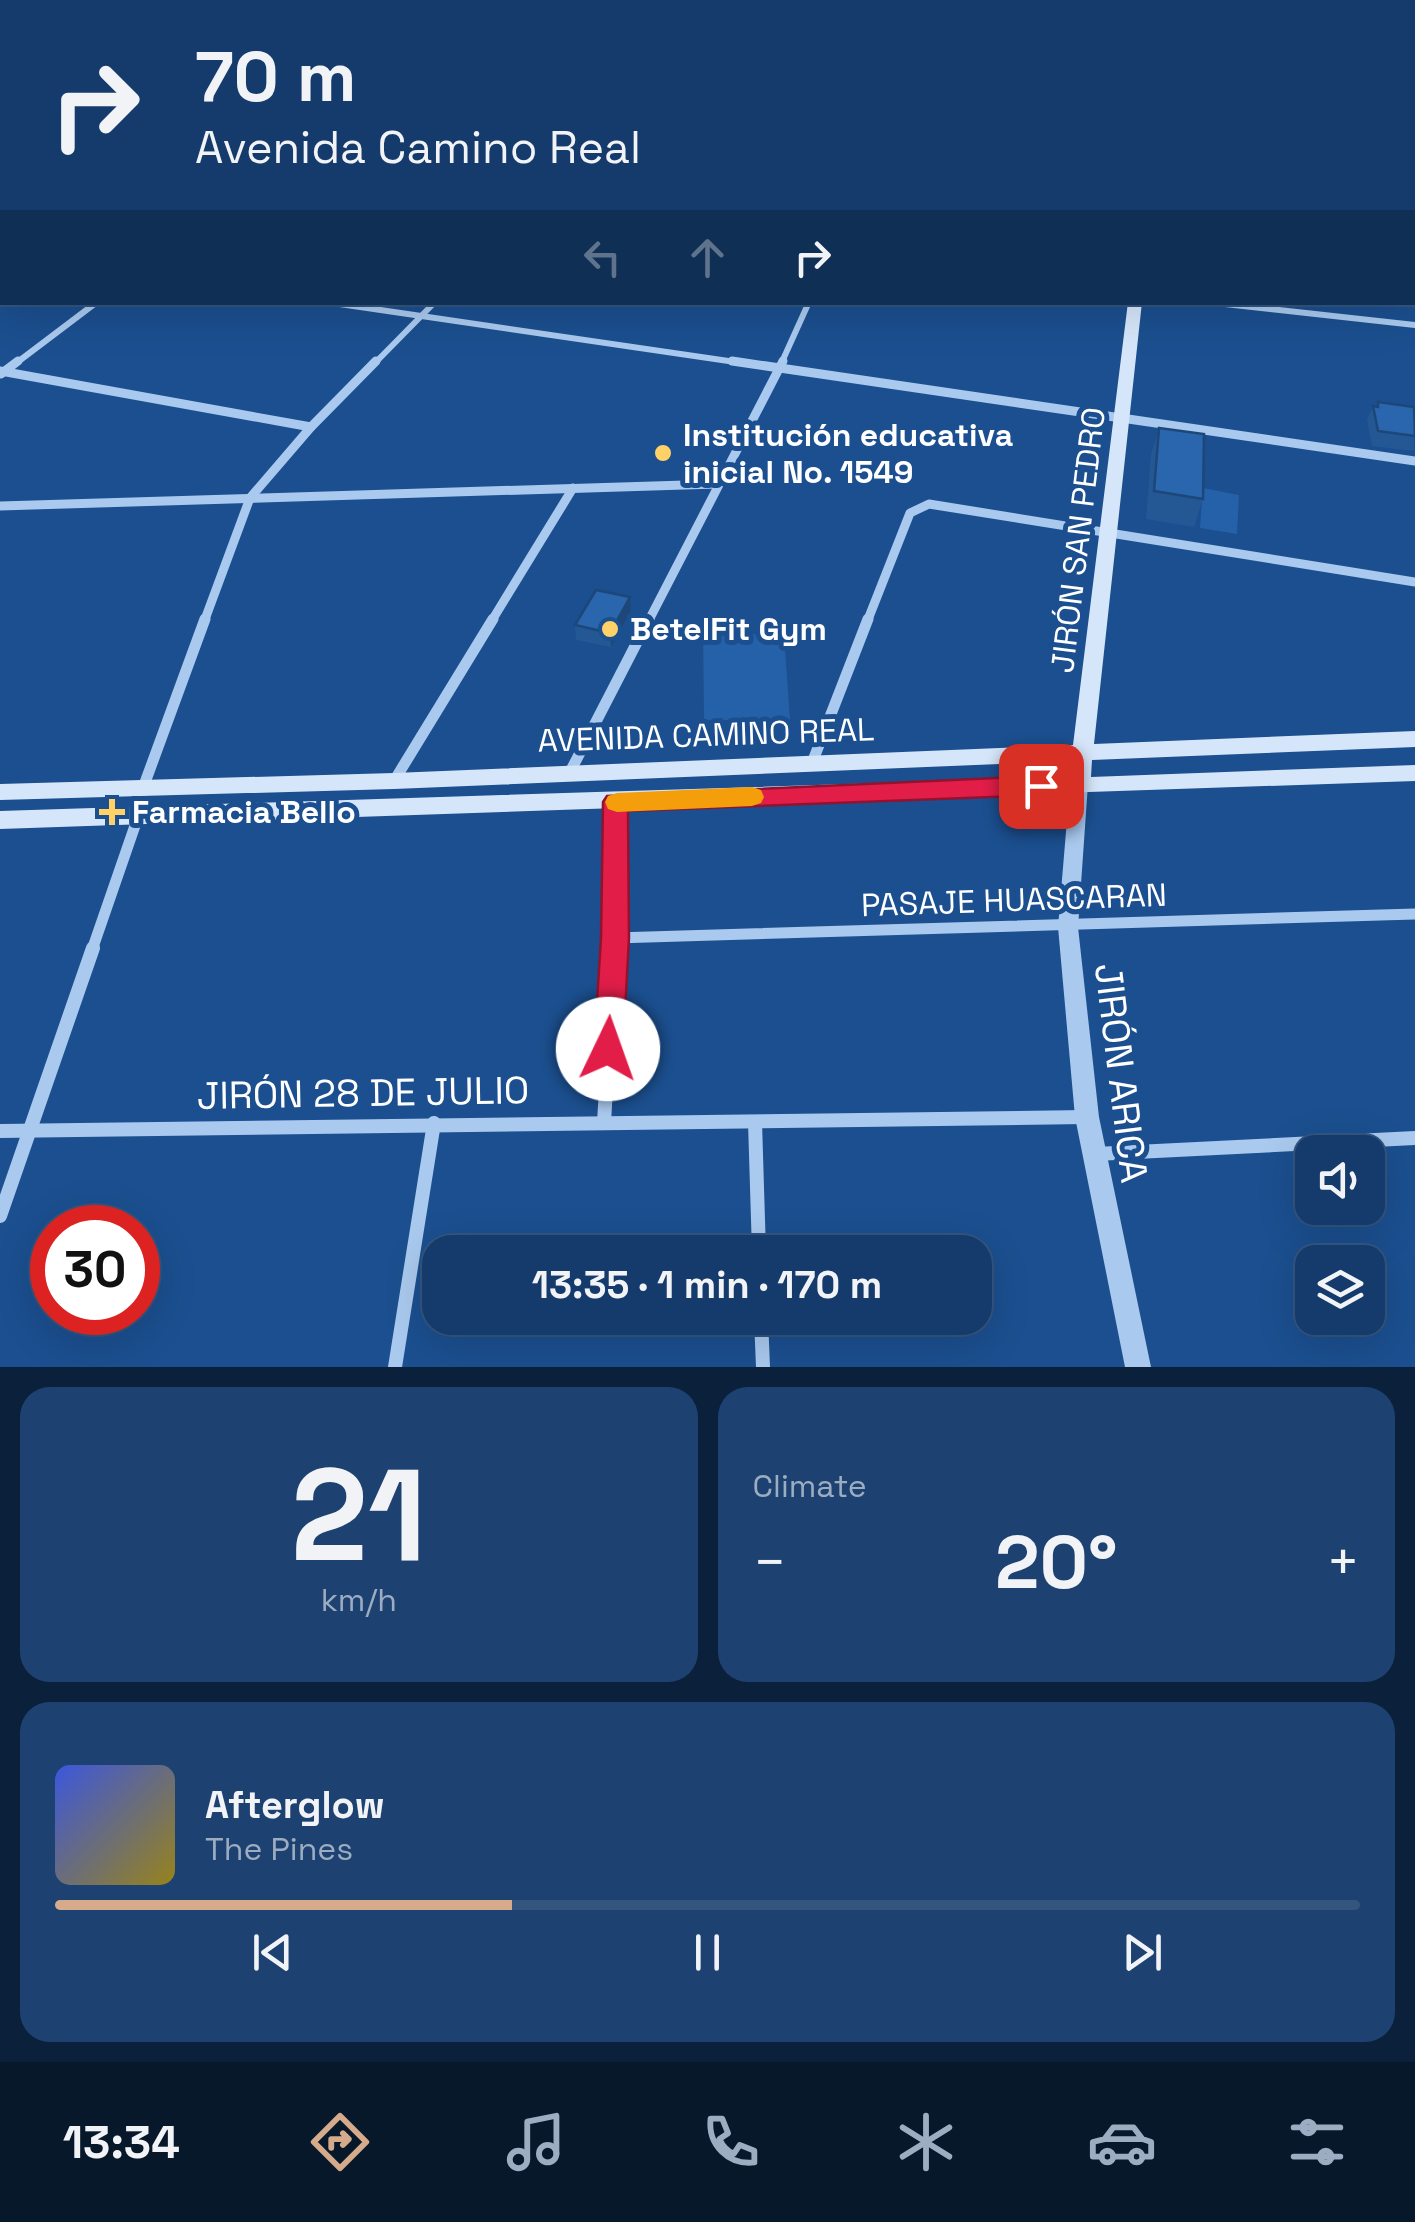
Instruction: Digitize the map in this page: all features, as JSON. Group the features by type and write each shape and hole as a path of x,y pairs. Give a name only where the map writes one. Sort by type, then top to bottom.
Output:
{"main road":[{"name":"JIRÓN SAN PEDRO","path":"1079,784 1135,305"},
{"name":"AVENIDA CAMINO REAL","path":"0,792 394,781 1415,739"},
{"name":"AVENIDA CAMINO REAL","path":"0,820 1415,772"}],"street":[{"path":"1,372 93,305"},
{"path":"345,305 1415,461"},
{"path":"143,789 250,498 311,427 433,305"},
{"path":"570,774 780,368 808,305"},
{"path":"1234,305 1415,325"},
{"path":"1,372 311,427"},
{"path":"0,506 717,484"},
{"path":"394,781 573,488"},
{"path":"812,763 910,513 918,507 928,504 1415,582"},
{"name":"JIRÓN ARICA","path":"1079,784 1068,927 1087,1117 1138,1367"},
{"path":"604,1123 615,938 616,802"},
{"path":"0,1216 138,817"},
{"name":"PASAJE HUASCARAN","path":"615,938 1415,914"},
{"name":"JIRÓN 28 DE JULIO","path":"0,1131 1087,1117"},
{"path":"755,1122 758,1235"},
{"path":"396,1367 434,1123"},
{"path":"1092,1154 1415,1138"},
{"path":"762,1335 763,1367"}],"shaded area":[{"path":"1203,488 1239,495 1237,534 1200,528"},
{"path":"703,634 784,634 790,720 704,720"}],"building":[{"path":"1378,402 1414,407 1415,436 1378,431 1373,406 1378,407"},
{"path":"1159,428 1204,434 1203,499 1154,491"},
{"path":"596,590 630,597 610,633 575,625"}],"slow traffic":[{"path":"617,802 752,797"}],"place":[{"name":"Institución educativa inicial No. 1549","path":"663,453"},
{"name":"BetelFit Gym","path":"610,629"},
{"name":"Farmacia Bello","path":"112,812"}],"route":[{"path":"608,1049 615,938 616,802 1041,786"}]}
